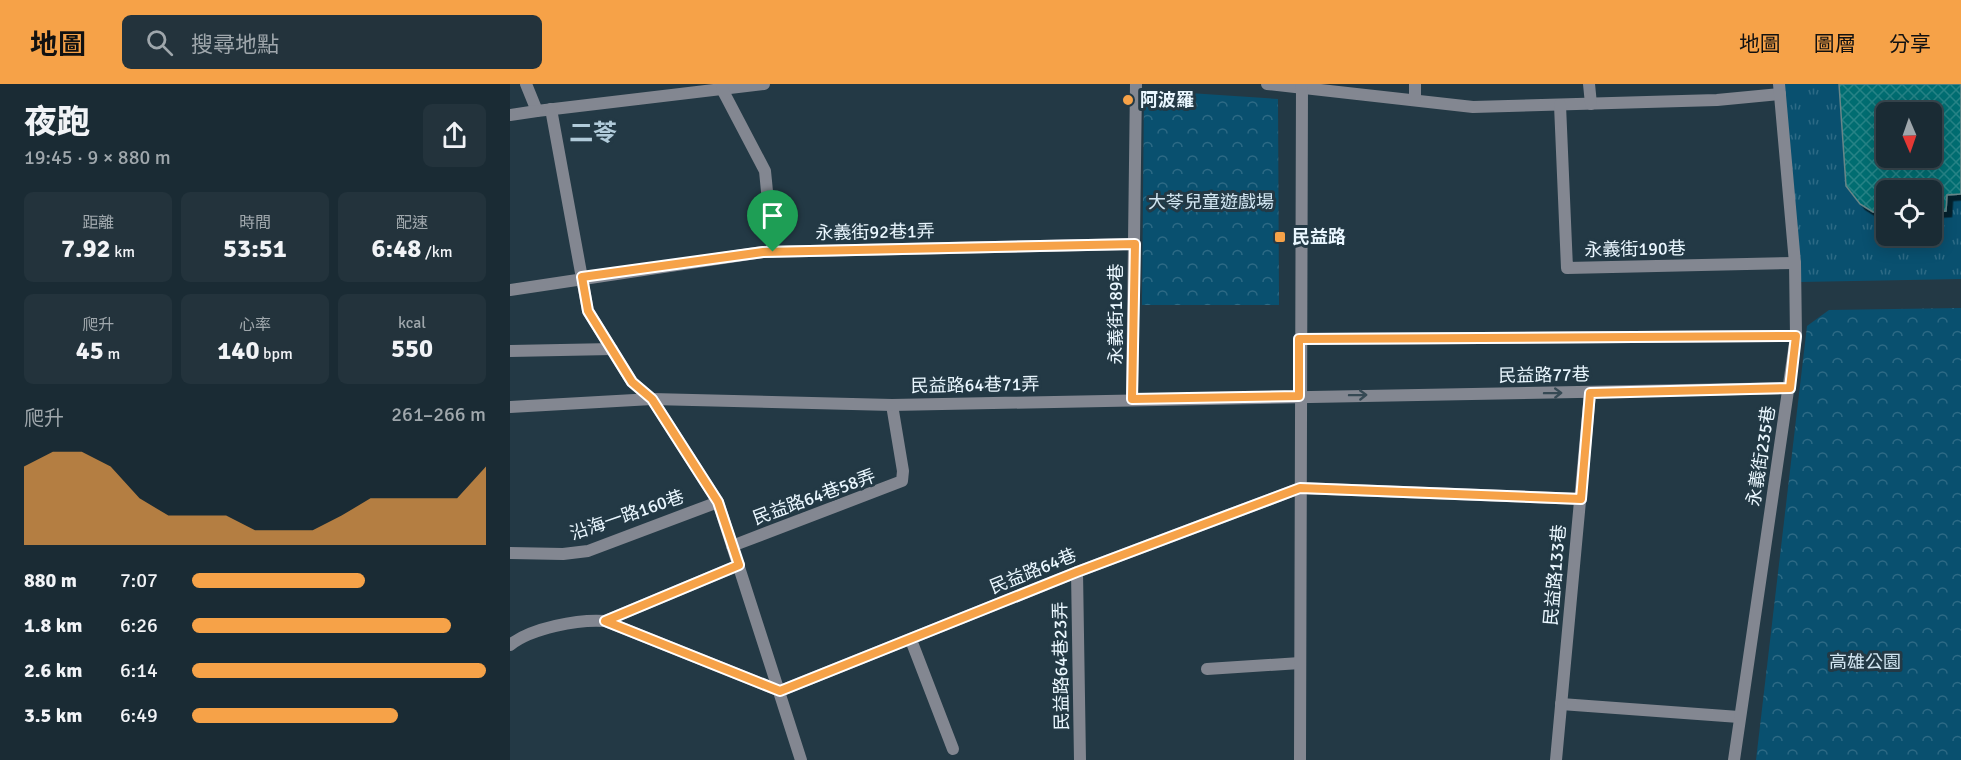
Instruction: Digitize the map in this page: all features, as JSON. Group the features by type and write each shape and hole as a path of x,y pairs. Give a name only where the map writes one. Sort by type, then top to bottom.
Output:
{"street":[{"path":"526,84 537,111"},
{"path":"510,115 764,84"},
{"name":"永義街189巷","path":"1132,399 1136,84"},
{"path":"1267,84 1302,86 1473,107 1718,100 1780,89"},
{"path":"1415,84 1415,100"},
{"path":"1589,84 1591,104"},
{"path":"1300,760 1299,339 1302,86"},
{"path":"722,89 765,171 773,252"},
{"name":"永義街235巷","path":"1734,760 1796,336 1795,263 1780,89"},
{"name":"永義街190巷","path":"1560,105 1567,268 1795,263"},
{"path":"550,109 588,311 632,382 652,399 718,502 801,760"},
{"name":"永義街92巷1弄","path":"510,290 582,277 773,252 1135,244"},
{"path":"1299,339 1796,336"},
{"path":"510,351 612,349"},
{"name":"民益路77巷","path":"1299,396 1790,388"},
{"name":"民益路133巷","path":"1556,760 1590,393"},
{"name":"民益路64巷71弄","path":"510,407 652,399 892,405 1299,396"},
{"name":"民益路64巷58弄","path":"732,546 902,481 903,471 892,405"},
{"path":"1300,488 1581,499"},
{"name":"民益路64巷","path":"780,691 1077,572 1300,488"},
{"name":"沿海一路160巷","path":"510,554 563,555 588,551 718,502"},
{"path":"605,621 739,565"},
{"name":"民益路64巷23弄","path":"1077,572 1080,760"},
{"path":"510,645 525,634 589,620 605,621 780,691"},
{"path":"911,640 952,749"},
{"path":"1207,669 1300,663"},
{"path":"1562,704 1739,717"}],"green space":[{"path":"1783,84 1961,84 1961,279 1800,282"},
{"name":"大苓兒童遊戲場","path":"1144,90 1278,99 1279,305 1142,305"},
{"name":"高雄公園","path":"1961,308 1961,760 1756,760 1807,326 1829,310"}],"building":[{"path":"1839,84 1961,84 1961,194 1947,195 1946,211 1942,211 1942,180 1876,180 1876,212 1860,204 1846,186"}],"place":[{"name":"阿波羅","path":"1128,100"},
{"name":"民益路","path":"1280,237"}],"district":[{"name":"二苓","path":"593,133"}],"route":[{"path":"1135,244 1132,399 1299,396 1299,339 1796,336 1790,388 1590,393 1581,499 1300,488 1077,572 780,691 605,621 739,565 718,502 652,399 632,382 588,311 582,277 773,252 1135,244"}]}
